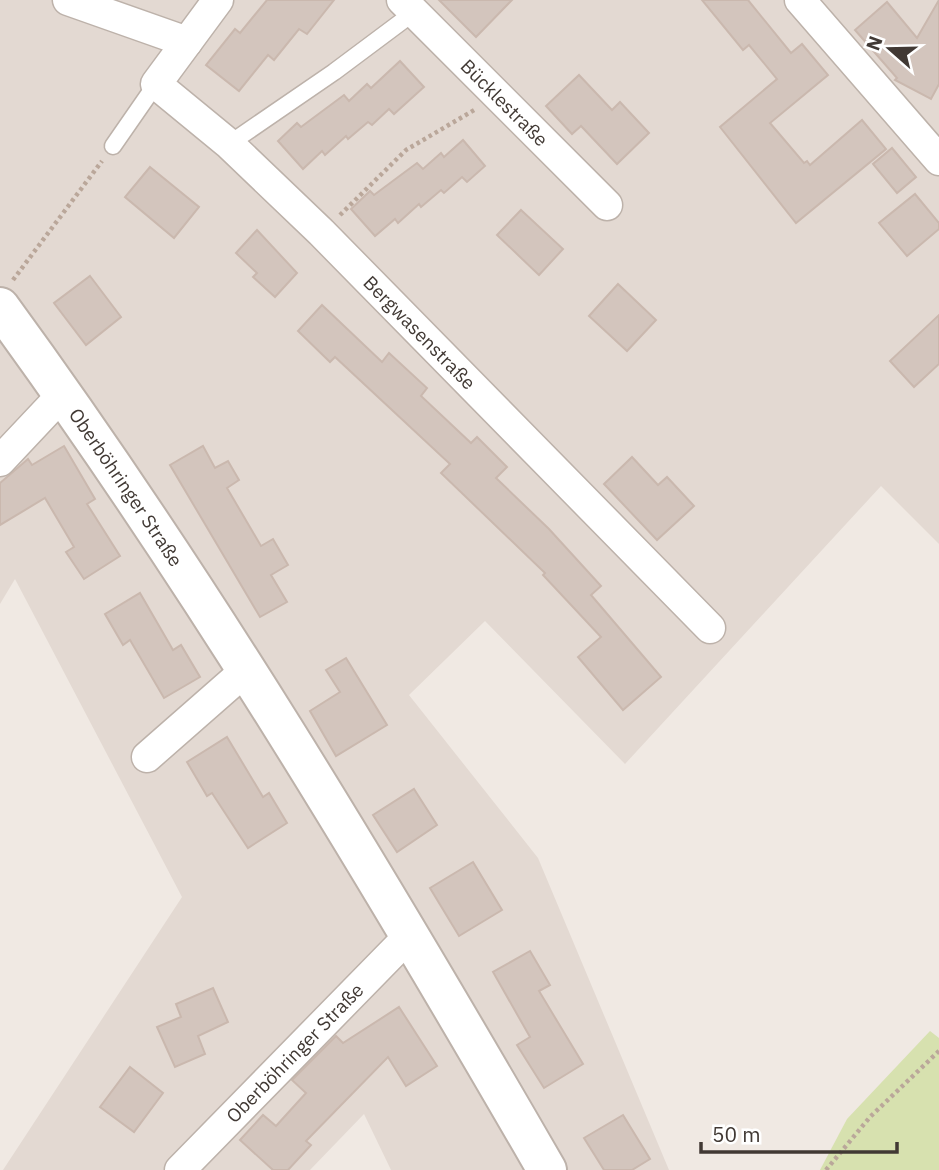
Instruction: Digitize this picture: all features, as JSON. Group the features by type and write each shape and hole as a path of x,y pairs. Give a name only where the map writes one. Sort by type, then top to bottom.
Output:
{"street":[{"path":"68,0 187,42"},
{"path":"156,84 218,0"},
{"path":"800,0 939,160"},
{"name":"Bücklestraße","path":"408,6 607,205"},
{"name":"Bergwasenstraße","path":"156,84 229,144 321,232 710,628"},
{"name":"Oberböhringer Straße","path":"3,297 411,934 547,1170"},
{"path":"0,461 63,394"},
{"path":"147,757 245,671"},
{"name":"Oberböhringer Straße","path":"180,1170 411,934"}],"lane":[{"path":"229,144 334,72 408,6"},
{"path":"113,146 156,84"}],"path":[{"path":"348,208 407,150 498,96"},
{"path":"3,297 113,146"},
{"path":"826,1170 870,1117 939,1051"}],"shaded area":[{"path":"0,0 939,0 939,544 881,486 625,764 485,621 409,695 538,858 669,1170 391,1170 364,1114 310,1170 3,1170 182,897 15,579 0,604"}],"green space":[{"path":"930,1031 939,1038 939,1170 820,1170 847,1119"}],"building":[{"path":"267,0 334,0 307,34 299,29 274,60 268,55 239,91 206,65 235,29 240,33"},
{"path":"439,0 512,0 476,37"},
{"path":"702,0 748,0 791,53 802,44 828,75 770,123 804,163 807,161 810,165 862,120 886,149 796,223 720,127 777,79 749,45 743,50"},
{"path":"939,0 939,84 931,99 895,80 897,78 855,30 887,2 917,38"},
{"path":"400,61 424,87 394,114 389,109 372,125 368,122 348,139 346,136 325,155 322,151 303,169 278,141 297,123 301,127 344,95 349,101 367,84 371,88"},
{"path":"579,75 612,110 620,102 649,133 617,164 581,126 572,134 546,106"},
{"path":"463,140 485,166 467,182 462,177 444,193 441,190 421,207 419,204 398,223 395,219 375,236 351,209 370,191 374,195 417,163 423,169 441,153 444,157"},
{"path":"892,148 916,177 897,193 873,164"},
{"path":"150,167 199,207 174,238 125,197"},
{"path":"915,194 939,223 939,229 907,256 879,223"},
{"path":"521,210 563,249 539,275 497,235"},
{"path":"257,230 297,273 275,297 253,277 257,273 236,253"},
{"path":"90,276 121,317 86,345 54,303"},
{"path":"618,284 656,320 627,351 589,316"},
{"path":"322,305 382,362 389,353 427,388 421,396 471,443 477,437 507,467 496,478 549,529 601,586 591,595 661,677 623,710 578,657 601,637 543,575 545,573 441,473 450,464 335,357 330,362 298,331"},
{"path":"939,315 939,364 914,387 890,361"},
{"path":"64,446 95,499 87,504 120,556 84,579 66,552 74,547 45,498 0,525 0,483 28,459 32,465"},
{"path":"203,446 215,468 228,461 239,480 227,488 261,546 273,539 288,565 271,575 287,602 260,617 170,465"},
{"path":"632,457 658,485 667,477 694,506 657,540 604,484"},
{"path":"140,593 173,650 181,645 200,677 164,698 130,640 123,645 105,614"},
{"path":"346,658 387,725 336,756 310,711 340,692 326,670"},
{"path":"227,737 263,797 269,793 287,823 248,848 212,793 207,796 187,762"},
{"path":"414,789 437,825 397,852 373,815"},
{"path":"473,862 502,910 459,936 430,888"},
{"path":"530,951 550,985 539,991 583,1064 544,1088 517,1045 530,1037 493,972"},
{"path":"213,988 228,1022 198,1036 205,1054 175,1067 157,1027 181,1017 176,1004"},
{"path":"399,1007 437,1066 406,1086 388,1057 306,1141 311,1145 288,1170 273,1170 240,1140 263,1115 276,1126 306,1093 292,1080 336,1036 343,1043"},
{"path":"130,1067 163,1093 134,1132 100,1107"},
{"path":"623,1115 650,1159 632,1170 604,1170 584,1138"}]}
